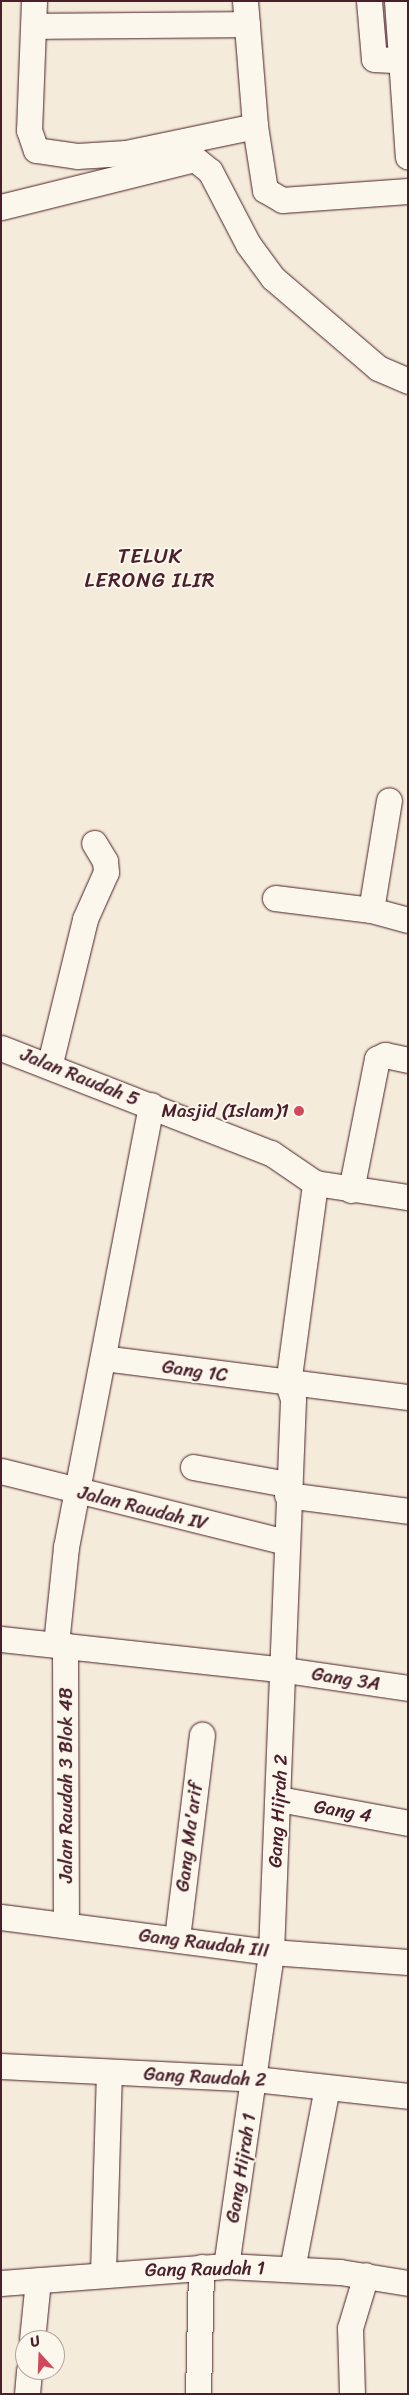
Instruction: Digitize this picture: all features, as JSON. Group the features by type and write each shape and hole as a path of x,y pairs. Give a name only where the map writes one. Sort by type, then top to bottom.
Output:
{"street":[{"path":"34,1 29,136 40,152 126,153 254,126"},
{"path":"369,1 372,54 381,61 404,61"},
{"path":"397,1 404,61 408,157"},
{"path":"34,26 246,13 254,126 261,180 272,196 282,200 408,191"},
{"path":"1,207 195,159 210,171 248,244 273,278 383,372 408,381"},
{"path":"371,910 389,800"},
{"path":"50,1063 85,919 106,872 105,861 94,843"},
{"path":"275,898 371,910 408,920"},
{"name":"Jalan Raudah 5","path":"1,1048 50,1063 271,1153 314,1183 408,1197"},
{"path":"351,1190 377,1059 385,1055 408,1060"},
{"name":"Jalan Raudah 3 Blok 4B","path":"66,1926 60,1645 66,1547 78,1493 151,1105"},
{"name":"Gang Hijrah 2","path":"271,1952 285,1670 287,1489 294,1399 288,1384 314,1183"},
{"name":"Gang 1C","path":"103,1358 288,1384 408,1397"},
{"path":"193,1467 287,1489 408,1512"},
{"name":"Jalan Raudah IV","path":"1,1471 78,1493 286,1542"},
{"name":"Gang 3A","path":"1,1639 285,1670 408,1688"},
{"name":"Gang Ma'arif","path":"177,1938 202,1735"},
{"name":"Gang 4","path":"279,1799 408,1823"},
{"name":"Gang Raudah III","path":"1,1917 177,1938 271,1952 408,1962"},
{"name":"Gang Hijrah 1","path":"226,2266 255,2078 271,1952"},
{"name":"Gang Raudah 2","path":"1,2066 255,2078 327,2088 408,2096"},
{"path":"102,2273 109,2072"},
{"path":"292,2269 327,2088"},
{"name":"Gang Raudah 1","path":"1,2283 102,2273 226,2266 366,2275 408,2283"},
{"path":"198,2394 201,2267"},
{"path":"352,2394 350,2328 366,2275"},
{"path":"33,2330 38,2280"},
{"path":"27,2394 28,2380"}],"place":[{"name":"Masjid (Islam)1","path":"299,1111"}],"district":[{"name":"TELUK LERONG ILIR","path":"150,568"}]}
